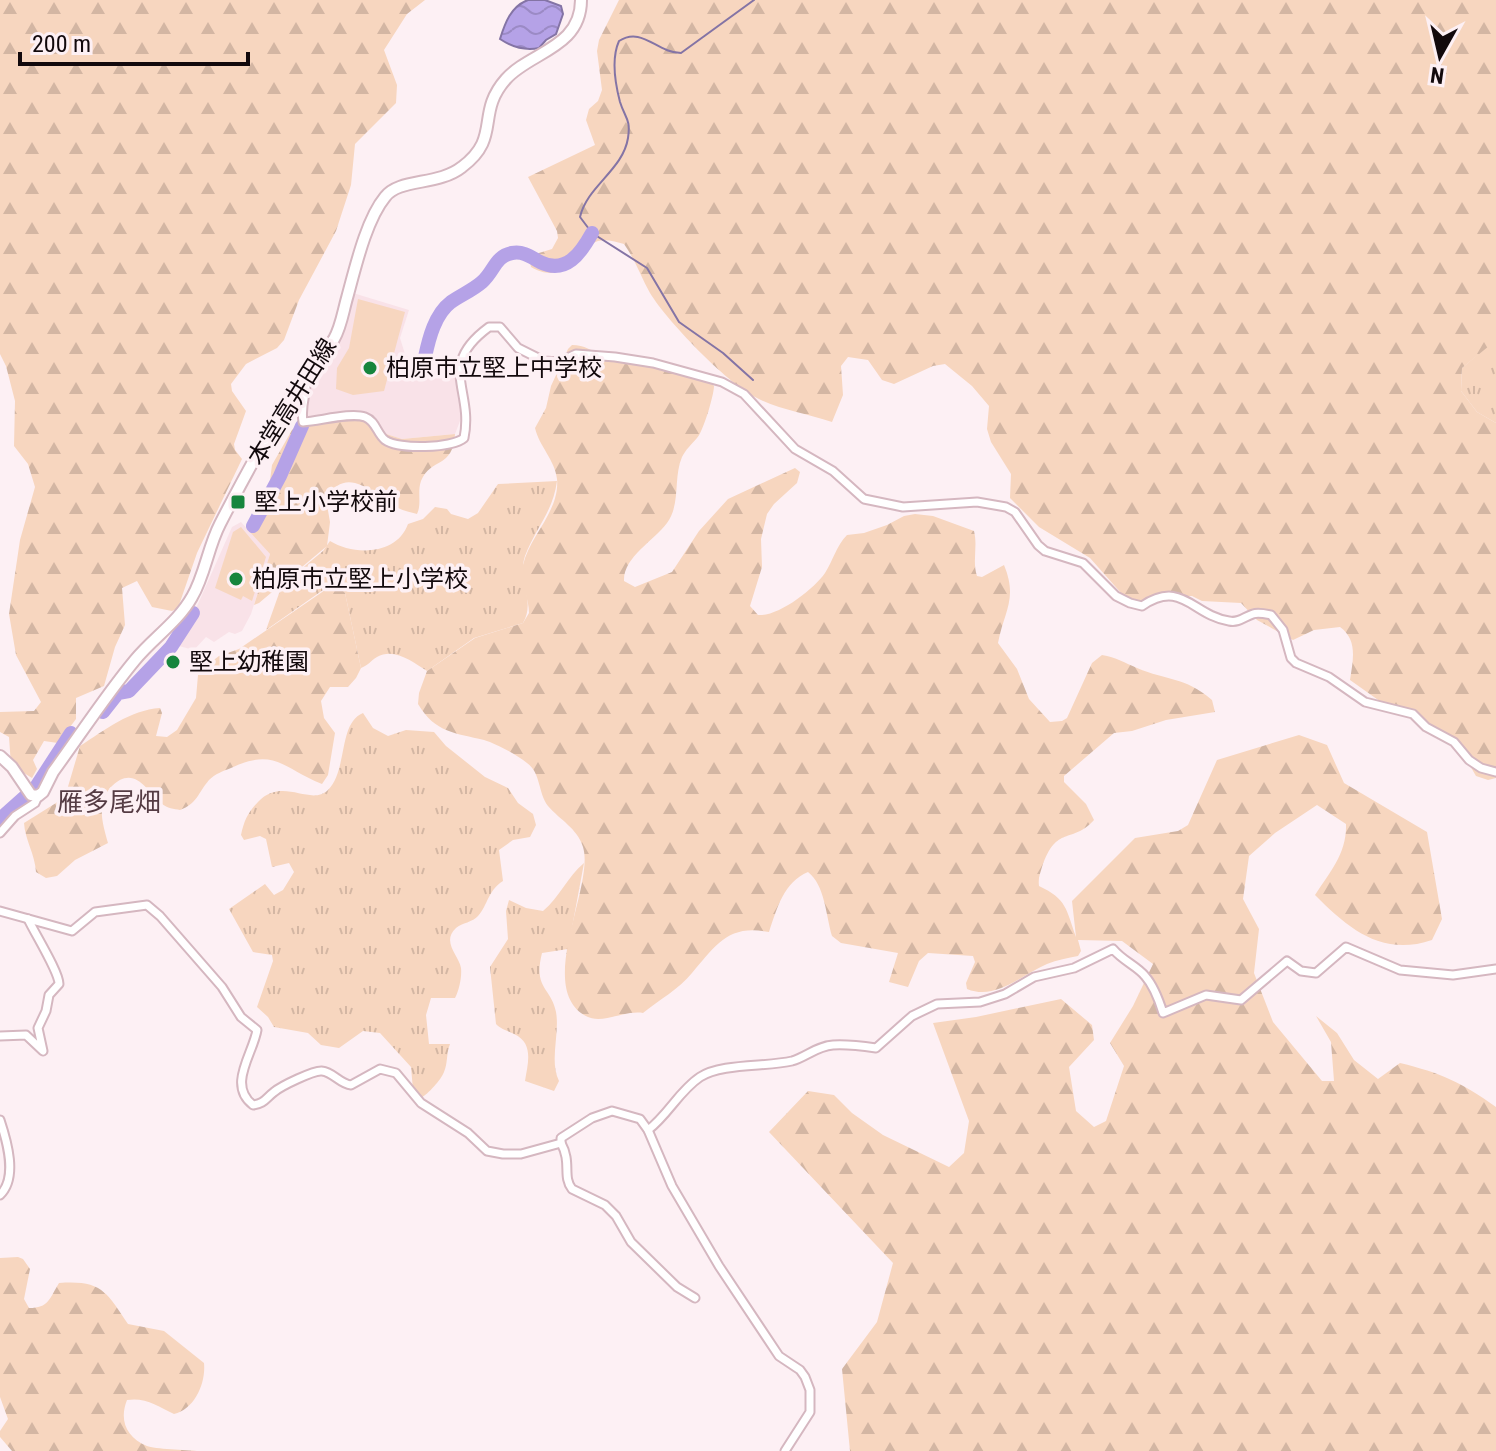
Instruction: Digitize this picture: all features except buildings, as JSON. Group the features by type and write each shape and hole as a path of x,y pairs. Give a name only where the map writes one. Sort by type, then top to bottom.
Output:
{"main road":[{"name":"本堂高井田線","path":"31,793 43,792 53,772 132,663 149,643 172,624 192,597 218,527 306,374 333,339 362,249 385,197 393,188 442,178 459,170 474,157 487,136 488,108 492,98 508,77 560,45 574,23 581,0"},
{"path":"0,756 31,793"}],"street":[{"path":"306,374 307,385 301,399 303,422 353,415 367,418 385,440 416,446 450,446 464,438 466,414 461,362 472,341 489,327 500,327 518,348 544,361 559,362 576,354 653,363 722,382 744,394 795,449 833,471 864,499 903,507 977,502 1006,507 1015,512 1045,551 1083,563 1116,596 1130,603 1142,606 1162,595 1177,597 1220,619 1234,622 1254,613 1271,615 1283,630 1291,658 1296,663 1329,677 1365,702 1413,714 1426,727 1454,742 1469,760 1481,768 1496,772"},
{"path":"0,833 15,816 35,803 31,793"},
{"path":"0,911 56,924 66,931 72,931 95,912 147,905 222,987 241,1017 257,1030 241,1075 244,1096 253,1105 265,1101 283,1086 316,1071 325,1071 346,1085 380,1069 396,1073 421,1103 468,1133 474,1142 487,1151 521,1154 561,1143"},
{"path":"0,1036 26,1035 43,1051 38,1028 49,995 59,984 59,976 28,919"},
{"path":"648,1130 660,1121 683,1091 702,1075 722,1067 756,1067 795,1060 830,1045 876,1048 912,1016 937,1004 980,1002 1005,994 1034,977 1074,968 1113,949 1125,962 1144,974 1159,998 1163,1013 1206,995 1241,1000 1287,961 1301,971 1316,973 1346,947 1400,970 1453,975 1496,969"},
{"path":"695,1298 677,1287 631,1242 616,1216 605,1205 572,1189 567,1178 568,1159 561,1138 584,1123 612,1111 640,1119 648,1130 672,1186 719,1266 779,1356 800,1370 810,1390 810,1412 785,1451"},
{"path":"0,1120 10,1167 7,1185 0,1195"}],"shaded area":[{"name":"柏原市立堅上中学校","path":"353,293 409,310 400,338 405,354 431,372 446,371 455,375 463,413 455,434 402,439 383,433 366,413 308,417 304,401 313,373 340,340"},
{"name":"柏原市立堅上小学校","path":"241,522 270,554 251,614 242,631 235,634 229,632 214,642 206,637 194,650 175,645 194,613 232,527"}],"green space":[{"path":"0,0 425,0 407,14 384,50 397,85 396,103 355,144 351,185 336,231 299,300 284,340 277,348 246,364 231,384 232,391 246,411 234,444 242,459 197,553 178,608 172,611 152,607 137,581 122,588 125,625 104,686 76,698 76,719 58,743 44,741 33,760 37,769 32,778 11,765 9,737 0,732 0,712 34,711 41,702 16,655 9,614 20,540 35,487 28,464 14,446 15,401 0,354"},
{"path":"619,0 1496,0 1496,346 1489,346 1462,368 1461,391 1477,412 1496,423 1496,778 1488,780 1476,776 1458,745 1381,702 1350,680 1352,644 1340,627 1314,630 1293,640 1257,620 1241,603 1202,601 1192,596 1168,597 1156,602 1131,600 1122,594 1090,558 1039,527 1010,498 1011,474 991,442 987,429 989,406 972,386 945,364 933,366 894,384 882,380 868,360 848,357 841,366 843,395 832,422 764,401 729,378 698,350 658,305 624,244 598,241 563,270 554,273 531,267 529,256 552,249 558,238 528,177 595,145 586,120 589,109 598,101 602,90 597,51 599,40"},
{"path":"358,299 405,312 384,391 353,395 336,389 337,368 349,348"},
{"path":"572,345 615,358 691,370 714,386 702,429 682,457 671,516 628,564 624,581 635,587 672,572 699,531 728,499 795,468 800,472 797,483 767,514 761,539 762,567 750,606 758,615 785,607 813,587 847,535 864,533 904,516 933,516 974,531 977,576 982,577 1004,565 1010,596 998,643 1017,669 1029,699 1050,722 1067,718 1092,663 1102,655 1184,683 1212,700 1215,712 1114,733 1064,776 1064,782 1086,804 1094,820 1053,845 1042,867 1039,886 1060,900 1076,937 1072,901 1135,838 1178,831 1188,825 1217,760 1299,735 1327,745 1344,783 1427,832 1442,919 1432,940 1397,945 1368,937 1341,919 1315,895 1341,853 1346,834 1346,824 1317,805 1275,833 1249,856 1243,899 1259,929 1254,973 1273,1022 1322,1081 1334,1081 1331,1042 1316,1016 1337,1033 1354,1060 1378,1079 1400,1063 1450,1079 1496,1107 1496,1451 850,1451 842,1369 877,1322 893,1263 769,1132 808,1091 834,1095 852,1113 883,1135 949,1167 964,1153 969,1121 933,1023 1061,999 1092,1025 1094,1040 1069,1067 1076,1111 1094,1127 1106,1121 1124,1066 1110,1043 1133,1006 1153,964 1122,941 1078,940 1081,951 1078,956 1047,964 988,992 967,989 966,983 975,962 973,956 928,953 919,961 908,987 889,982 898,953 841,943 832,936 818,885 808,872 787,889 769,932 743,931 724,939 681,984 643,1013 598,1019 584,1015 571,1001 565,982 570,934 585,864 580,840 548,806 532,767 489,742 439,726 418,704 427,671 475,638 523,623 529,613 522,577 523,565 557,491 556,472 535,428 546,408 551,386"},
{"path":"1489,345 1496,346 1496,423 1477,412 1461,391 1462,368"},
{"path":"366,413 383,433 402,439 455,434 450,453 430,468 421,481 417,514 398,508 352,482 334,488 326,499 330,522 327,546 254,605 270,554 249,531 269,488 272,465 292,430 308,417"},
{"path":"557,481 552,502 525,556 523,574 528,607 523,623 474,638 427,671 403,657 390,654 383,654 361,668 345,593 340,589 323,590 266,630 282,585 323,551 330,541 351,549 374,550 395,542 408,524 423,519 435,507 468,519 478,513 498,484"},
{"path":"241,527 266,557 252,601 243,596 241,600 215,588 233,532"},
{"path":"328,588 341,589 345,593 361,668 348,687 330,687 321,701 324,718 335,733 328,775 322,784 278,762 258,759 214,776 194,801 180,810 164,805 139,781 126,778 110,788 103,801 102,815 108,843 75,860 57,876 46,878 36,872 24,823 56,803 67,790 80,746 128,717 160,708 162,713 156,736 167,737 177,730 196,698 198,675 207,665 219,656 239,649"},
{"path":"363,713 373,728 388,736 406,730 434,732 446,746 485,777 508,788 518,803 533,814 536,825 530,837 513,840 499,850 503,881 494,889 478,916 458,926 452,933 450,943 461,968 458,992 455,998 431,998 426,1015 429,1044 450,1044 442,1075 421,1098 413,1090 411,1067 380,1033 363,1031 339,1048 321,1045 308,1033 274,1027 257,1007 273,961 272,955 253,952 229,909 265,884 274,895 283,890 294,872 289,863 272,867 266,839 260,836 244,840 242,830 252,809 267,795 277,792 313,795 328,790 338,771 350,726"},
{"path":"584,863 568,949 542,953 540,965 541,981 556,1012 555,1065 559,1081 554,1091 525,1081 527,1048 520,1038 496,1024 490,967 508,939 506,911 509,900 543,911"},
{"path":"18,1257 30,1269 24,1299 29,1308 45,1304 59,1283 93,1286 108,1296 128,1324 164,1331 204,1363 198,1394 188,1407 174,1414 134,1399 127,1400 124,1414 129,1433 147,1446 197,1451 12,1451 0,1437 0,1431 8,1419 0,1397 0,1258"}],"water":[{"path":"528,0 545,0 561,6 563,14 556,34 539,48 518,48 500,39 513,11"}],"waterway":[{"path":"753,380 723,353 679,322 647,268 592,233 580,217 590,196 619,159 628,138 628,122 620,102 615,71 619,41 627,37 642,38 681,53 754,0"},
{"path":"425,357 431,334 445,307 482,282 502,257 520,253 558,266 572,260 592,233"},
{"path":"253,526 302,426"},
{"path":"103,712 118,693 129,691 171,647 193,613"},
{"path":"0,819 36,787 71,733"}],"place":[{"name":"柏原市立堅上中学校","path":"370,368"},
{"name":"堅上小学校前","path":"238,502"},
{"name":"柏原市立堅上小学校","path":"236,579"},
{"name":"堅上幼稚園","path":"173,662"}],"district":[{"name":"雁多尾畑","path":"109,802"}]}
